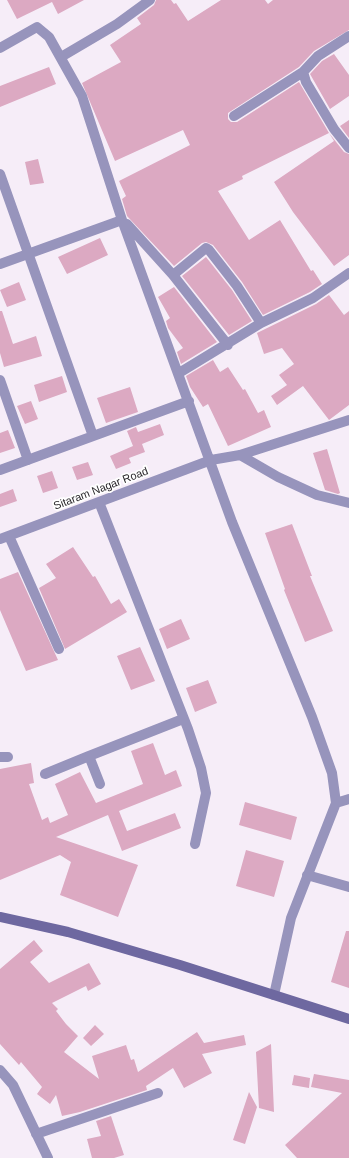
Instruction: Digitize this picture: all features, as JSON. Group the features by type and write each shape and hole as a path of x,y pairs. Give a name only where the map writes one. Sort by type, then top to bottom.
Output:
{"street":[{"path":"61,57 117,24 150,0"},
{"path":"0,48 37,28 50,37 82,96 122,220 211,460 232,522 312,717 332,773 336,804 291,918 274,995"},
{"path":"234,116 303,72 318,56 349,36"},
{"path":"303,72 306,82 334,129 349,148"},
{"path":"0,174 93,436"},
{"path":"0,264 122,220"},
{"path":"122,220 172,274 228,345"},
{"path":"172,274 206,248 233,280 261,323"},
{"path":"179,373 228,345 261,323 313,298 349,273"},
{"path":"0,380 28,460"},
{"path":"0,470 189,400"},
{"name":"Sitaram Nagar Road","path":"5,538 211,460 240,456 349,420"},
{"path":"240,456 278,477 317,495 349,503"},
{"path":"99,502 188,729 198,762 206,793 194,844"},
{"path":"5,538 59,649"},
{"path":"45,774 183,719"},
{"path":"89,756 100,784"},
{"path":"336,804 349,800"},
{"path":"307,875 349,887"},
{"path":"0,917 68,932 274,995 349,1020"},
{"path":"0,1070 13,1085 48,1158"},
{"path":"36,1134 158,1093"}],"building":[{"path":"7,0 84,0 58,14 52,2 17,19"},
{"path":"156,0 171,0 174,4 176,3 188,21 221,0 265,0 268,4 273,0 349,0 349,30 314,51 299,67 228,113 228,119 231,122 237,122 299,82 329,133 242,176 243,179 218,191 249,240 280,220 311,271 313,270 322,284 310,292 263,315 242,282 213,245 206,242 202,243 174,266 127,216 122,199 126,196 119,181 190,145 183,130 115,161 82,83 121,62 110,45 141,24 137,18 154,5"},
{"path":"334,54 349,75 349,96 330,109 310,74 322,61"},
{"path":"49,67 56,84 0,107 0,86"},
{"path":"349,120 349,138 340,126"},
{"path":"329,133 344,152 349,154 349,255 334,266 293,212 274,182 334,141"},
{"path":"38,159 44,183 30,185 25,162"},
{"path":"100,238 108,255 67,274 58,257"},
{"path":"206,257 232,290 252,321 229,335 182,276"},
{"path":"19,282 26,300 7,307 0,290"},
{"path":"174,287 217,342 181,364 177,352 183,348 168,328 166,321 170,318 158,297"},
{"path":"329,295 344,315 349,311 349,405 329,420 303,386 277,405 271,396 287,385 279,375 294,364 282,348 264,354 257,333 316,304"},
{"path":"0,311 2,311 13,344 36,336 42,356 4,367 0,353"},
{"path":"213,360 220,372 228,367 243,390 245,389 258,413 264,410 271,427 228,446 208,404 203,407 190,387 186,376"},
{"path":"62,376 67,392 39,402 34,385"},
{"path":"130,387 138,412 106,423 97,398"},
{"path":"31,401 38,419 25,424 17,406"},
{"path":"160,424 164,435 142,444 145,452 129,458 131,463 116,469 110,456 133,446 127,431 136,427 138,432"},
{"path":"8,430 15,448 0,453 0,433"},
{"path":"327,449 340,493 338,494 325,490 313,453"},
{"path":"88,462 93,475 77,480 72,467"},
{"path":"52,471 58,488 43,493 37,476"},
{"path":"13,489 17,501 0,507 0,494"},
{"path":"292,524 312,576 310,576 333,631 305,642 284,590 285,589 265,533"},
{"path":"73,547 93,577 95,576 111,604 119,599 127,612 65,649 39,588 56,578 46,564"},
{"path":"18,572 58,660 26,671 0,610 0,579"},
{"path":"181,619 190,639 167,649 159,629"},
{"path":"140,647 155,681 131,690 117,656"},
{"path":"208,680 217,703 195,712 186,688"},
{"path":"153,743 165,775 176,770 182,786 119,811 127,831 175,813 181,828 122,851 108,815 56,837 138,865 118,917 60,895 71,862 60,855 0,880 0,769 31,763 34,783 29,784 42,820 48,817 50,823 68,815 55,784 80,772 96,803 143,784 131,751"},
{"path":"245,802 297,817 291,840 239,825"},
{"path":"246,850 284,861 274,897 236,886"},
{"path":"346,931 349,931 349,988 331,982"},
{"path":"34,940 43,951 30,962 49,983 89,963 101,984 88,991 86,986 52,1003 58,1009 56,1011 66,1024 78,1036 64,1052 99,1079 92,1056 126,1045 131,1060 134,1059 138,1072 197,1032 204,1043 244,1035 246,1045 202,1054 212,1073 184,1088 173,1068 146,1086 147,1090 80,1112 62,1116 56,1095 50,1104 37,1094 42,1087 21,1062 19,1065 0,1044 0,969"},
{"path":"95,1025 104,1034 91,1046 83,1038"},
{"path":"271,1044 274,1112 259,1108 256,1052"},
{"path":"314,1074 349,1080 349,1158 297,1158 285,1145 342,1093 311,1087"},
{"path":"294,1075 310,1078 309,1088 292,1085"},
{"path":"249,1092 257,1107 245,1144 233,1140"},
{"path":"111,1116 124,1155 114,1158 92,1158 87,1139 101,1136 96,1121"}]}
